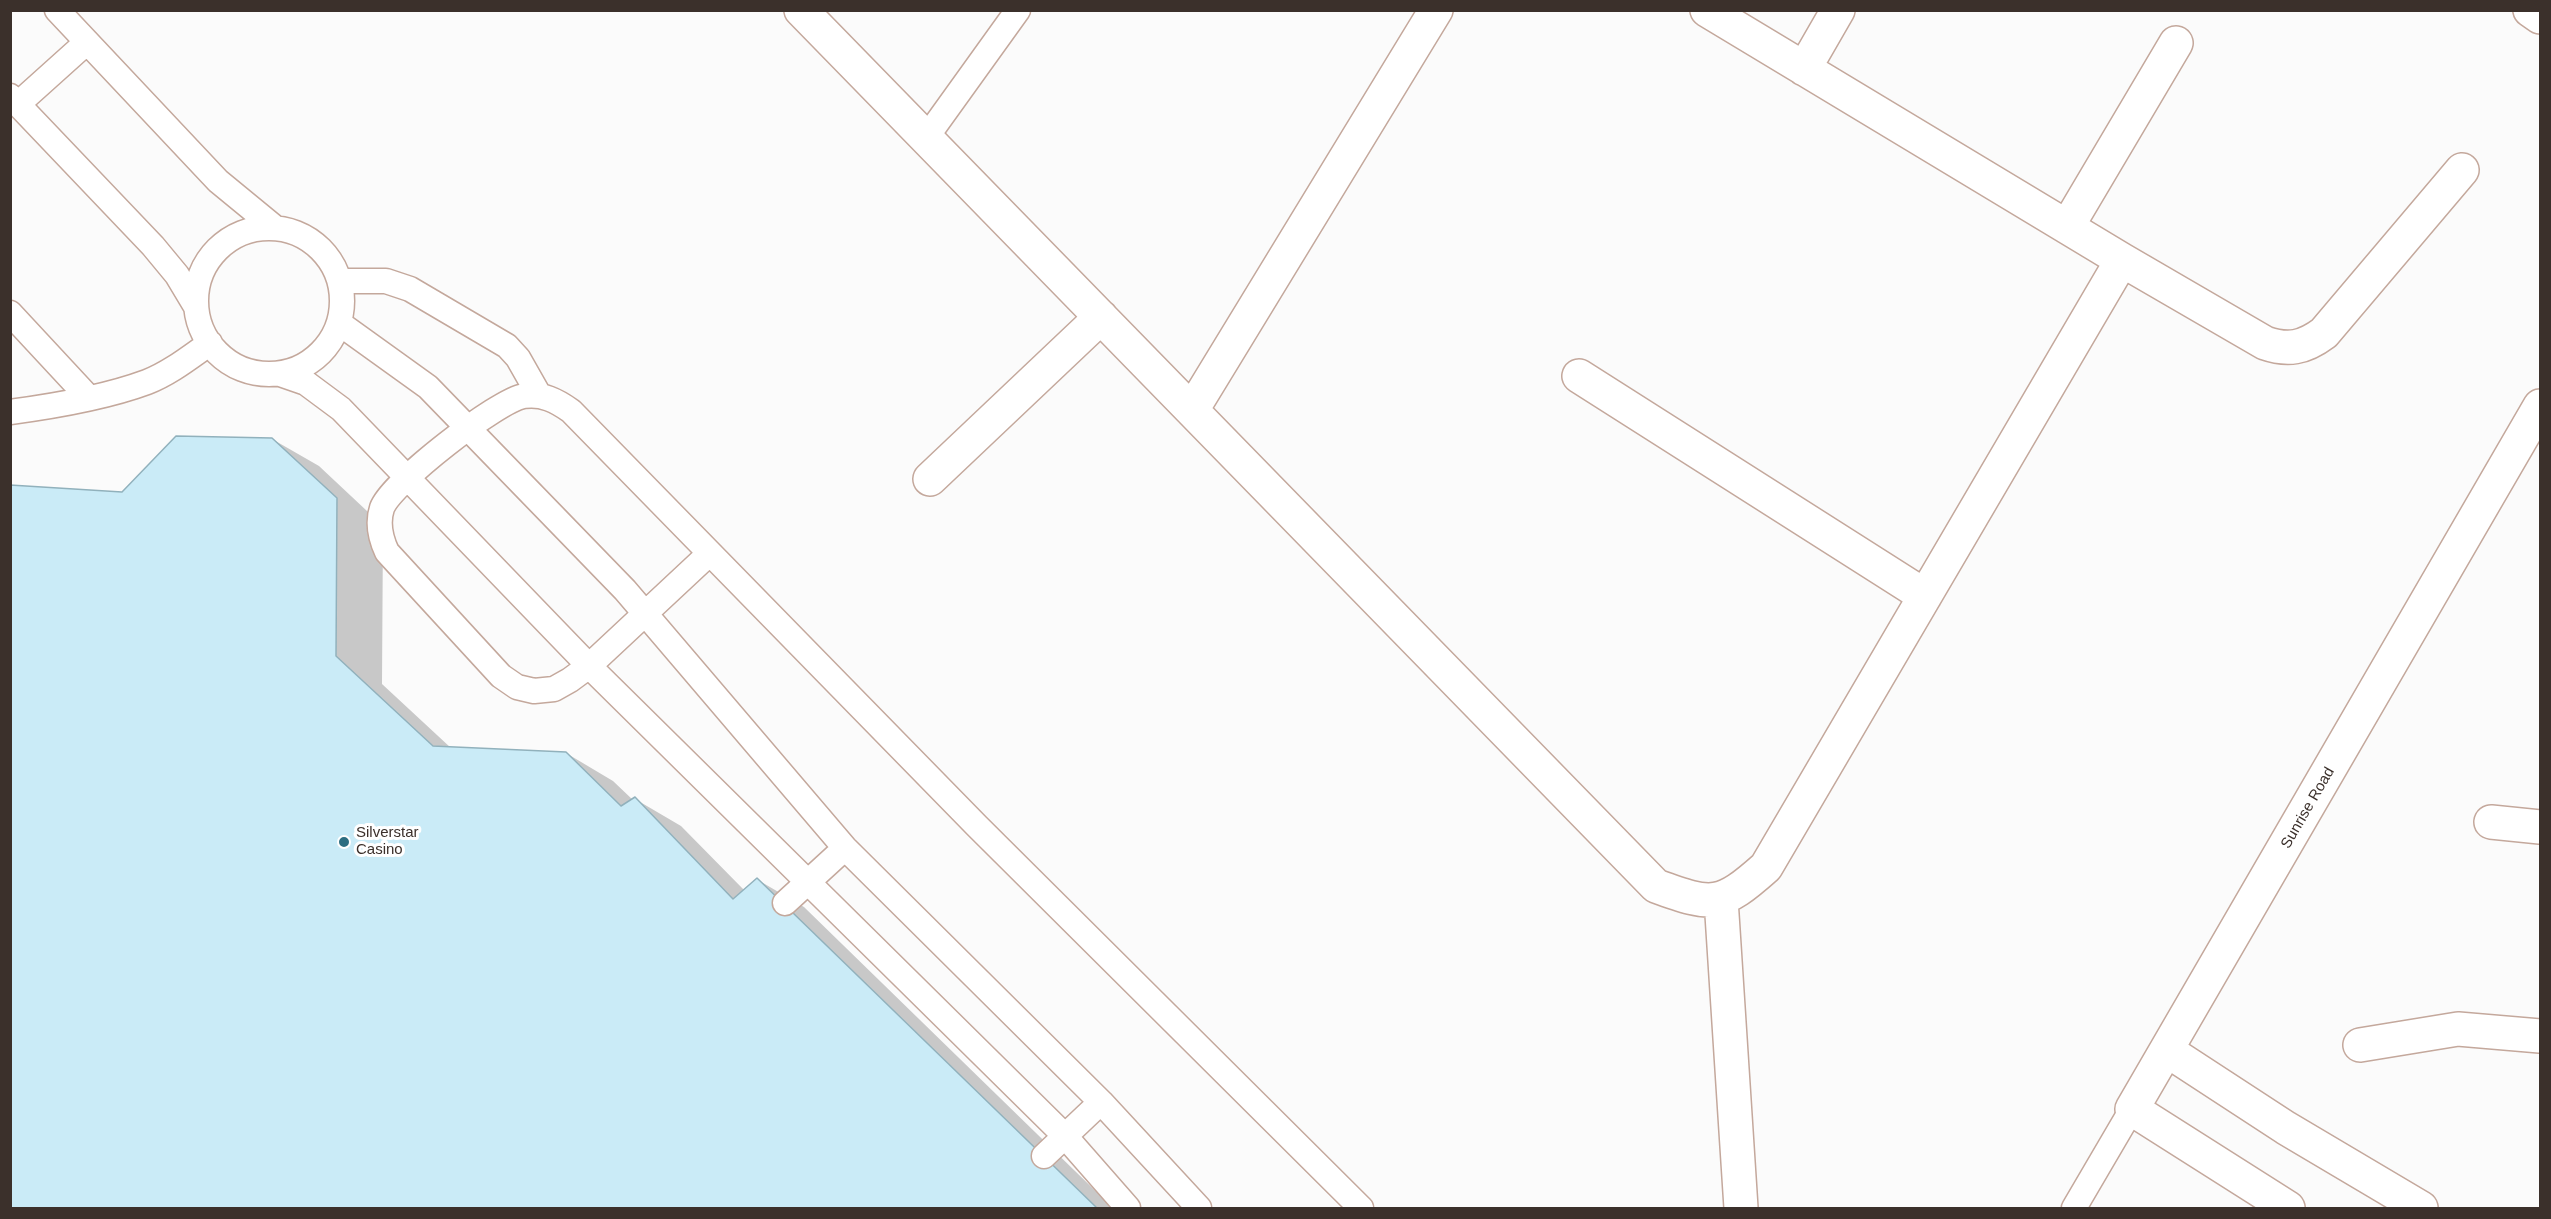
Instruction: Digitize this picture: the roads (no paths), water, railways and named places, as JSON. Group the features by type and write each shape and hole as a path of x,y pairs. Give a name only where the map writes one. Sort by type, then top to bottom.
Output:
{"street":[{"path":"801,10 1656,886 1694,900 1721,899 1736,893 1766,867 2122,260"},
{"path":"1192,410 1436,10"},
{"path":"1707,10 2122,260 2265,343 2280,348 2296,348 2311,343 2324,333 2462,170"},
{"path":"1804,69 1838,10"},
{"path":"2530,10 2541,17"},
{"path":"2067,227 2176,43"},
{"path":"930,479 1101,316"},
{"path":"1579,376 1925,596"},
{"name":"Sunrise Road","path":"2132,1109 2168,1051 2541,406"},
{"path":"2490,822 2541,827"},
{"path":"1721,899 1741,1209"},
{"path":"2360,1045 2458,1029 2541,1036"},
{"path":"2168,1051 2286,1128 2421,1209"},
{"path":"2132,1109 2288,1209"}],"lane":[{"path":"57,10 218,181 274,227"},
{"path":"926,138 1018,10"},
{"path":"87,42 14,100 153,246 177,275 195,305 202,333 222,358 247,371 280,374 306,383 325,395 407,475 589,666 1064,1135 1128,1209"},
{"path":"195,305 199,276 216,249 242,232 274,227 300,233 325,252 340,281 342,314 339,323 331,343 310,363 280,374"},
{"path":"340,281 386,281 410,289 507,346 518,358 539,395"},
{"path":"10,313 89,398"},
{"path":"339,323 428,387 645,612 844,848 1101,1102 1199,1209"},
{"path":"10,412 89,398 147,382 210,343"},
{"path":"710,553 589,666 554,689 534,691 517,687 501,676 387,552 381,539 379,520 387,499 407,475 504,404 523,396 539,395 558,401 571,411 710,553 977,826 1361,1209"},
{"path":"784,903 844,848"},
{"path":"1044,1156 1101,1102"},
{"name":"Sunrise Road","path":"2074,1209 2132,1109"}],"place":[{"name":"Silverstar Casino","path":"344,842"}]}
